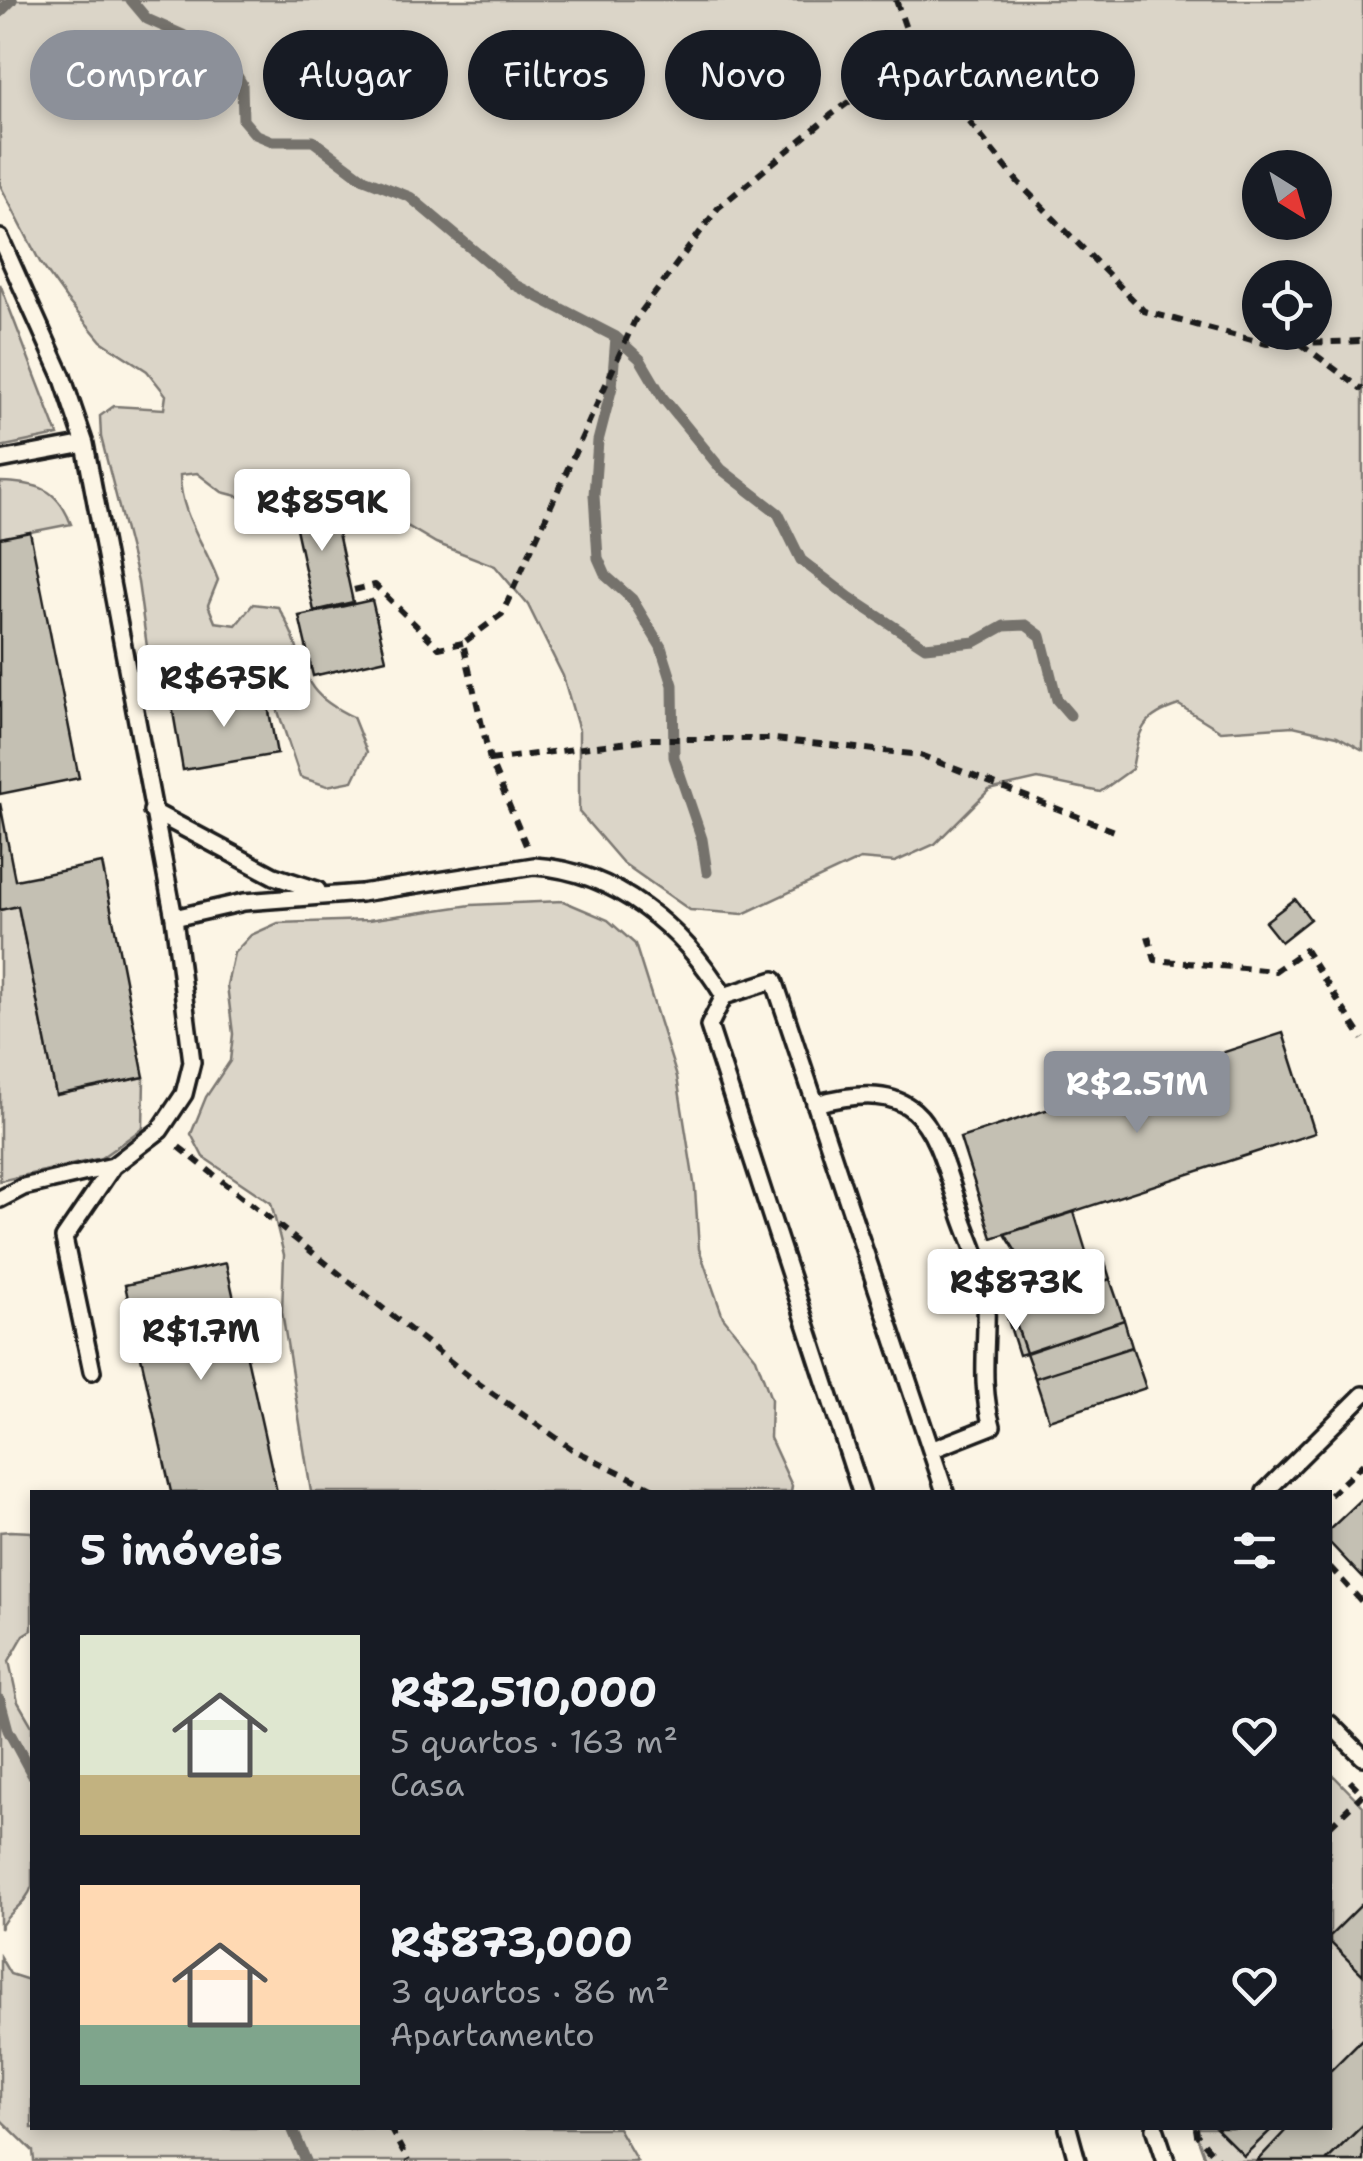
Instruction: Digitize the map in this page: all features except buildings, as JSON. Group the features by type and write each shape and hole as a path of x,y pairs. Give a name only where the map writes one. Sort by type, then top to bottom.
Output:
{"lane":[{"path":"0,238 62,376 85,444 174,918 192,1062 184,1094 160,1130 113,1166 64,1238 92,1371"},
{"path":"0,460 85,444"},
{"path":"152,811 274,876 326,893"},
{"path":"174,918 244,902 361,893 534,866 558,868 602,881 646,908 685,944 724,996"},
{"path":"860,1490 709,1026 724,996 774,980 943,1490"},
{"path":"815,1104 858,1093 892,1096 918,1113 937,1140 987,1293 982,1394 992,1426 930,1450"},
{"path":"0,1199 24,1187 113,1166"},
{"path":"1267,1490 1363,1394"},
{"path":"1332,1726 1363,1757"},
{"path":"1069,2130 1078,2161"},
{"path":"1156,2130 1166,2161"}],"path":[{"path":"896,0 906,30"},
{"path":"354,590 375,585 439,648 463,643 502,614 635,320 718,208 841,108"},
{"path":"968,120 1018,182 1144,311 1242,337"},
{"path":"1332,342 1363,341"},
{"path":"1309,350 1363,390"},
{"path":"463,643 490,760 526,847"},
{"path":"490,760 651,738 793,740 920,755 1116,832"},
{"path":"1148,936 1155,960 1258,970 1275,971 1305,950 1363,1038"},
{"path":"160,1130 475,1382 572,1449 656,1490"},
{"path":"1332,1492 1363,1464"},
{"path":"1332,1569 1363,1603"},
{"path":"1332,1824 1363,1794"},
{"path":"391,2130 408,2161"},
{"path":"1196,2130 1219,2161"}],"shaded area":[{"path":"0,0 1363,0 1363,750 1337,736 1293,726 1221,731 1179,705 1149,721 1140,735 1132,769 1100,792 1038,779 989,790 935,844 895,862 860,859 743,914 690,910 623,863 579,812 579,731 563,676 528,605 495,566 436,543 375,507 332,492 260,502 222,492 197,473 180,475 188,516 218,580 208,605 215,622 236,625 253,604 278,607 310,683 319,695 353,717 367,752 353,781 327,786 300,777 274,699 256,685 178,697 159,689 148,654 138,582 101,437 100,416 114,406 164,409 166,395 147,371 101,341 40,262 0,185"},
{"path":"0,284 58,435 0,447"},
{"path":"0,482 44,489 59,502 71,524 0,538"},
{"path":"563,901 608,920 635,944 677,1077 695,1189 699,1249 723,1317 756,1358 771,1399 770,1438 791,1490 311,1490 282,1312 284,1255 271,1203 203,1157 191,1134 206,1097 230,1061 233,1034 227,985 234,953 251,935 278,923 368,920 471,905"},
{"path":"18,906 56,1095 144,1077 143,1128 101,1158 0,1181 0,910"},
{"path":"0,1532 30,1532 30,1631 9,1661 18,1702 30,1723 30,1890 0,1929"},
{"path":"1332,1774 1363,1806 1363,2161 1206,2161 1195,2130 1332,2130"},
{"path":"0,1957 10,1974 30,1980 30,2130 619,2130 637,2161 34,2161 33,2151 0,2119"}],"waterway":[{"path":"0,12 12,0"},
{"path":"131,0 147,19 183,35 233,69 242,84 243,120 255,134 272,141 313,141 364,179 410,197 515,285 616,337 640,359 663,398 721,469 778,513 801,560 849,597 925,647 975,642 1004,626 1026,625 1041,636 1057,700 1070,715"},
{"path":"616,337 612,387 598,441 594,495 598,558 606,576 632,599 661,647 673,685 674,757 702,839 707,872"},
{"path":"0,1700 8,1730 30,1770"},
{"path":"293,2130 306,2161"}]}
